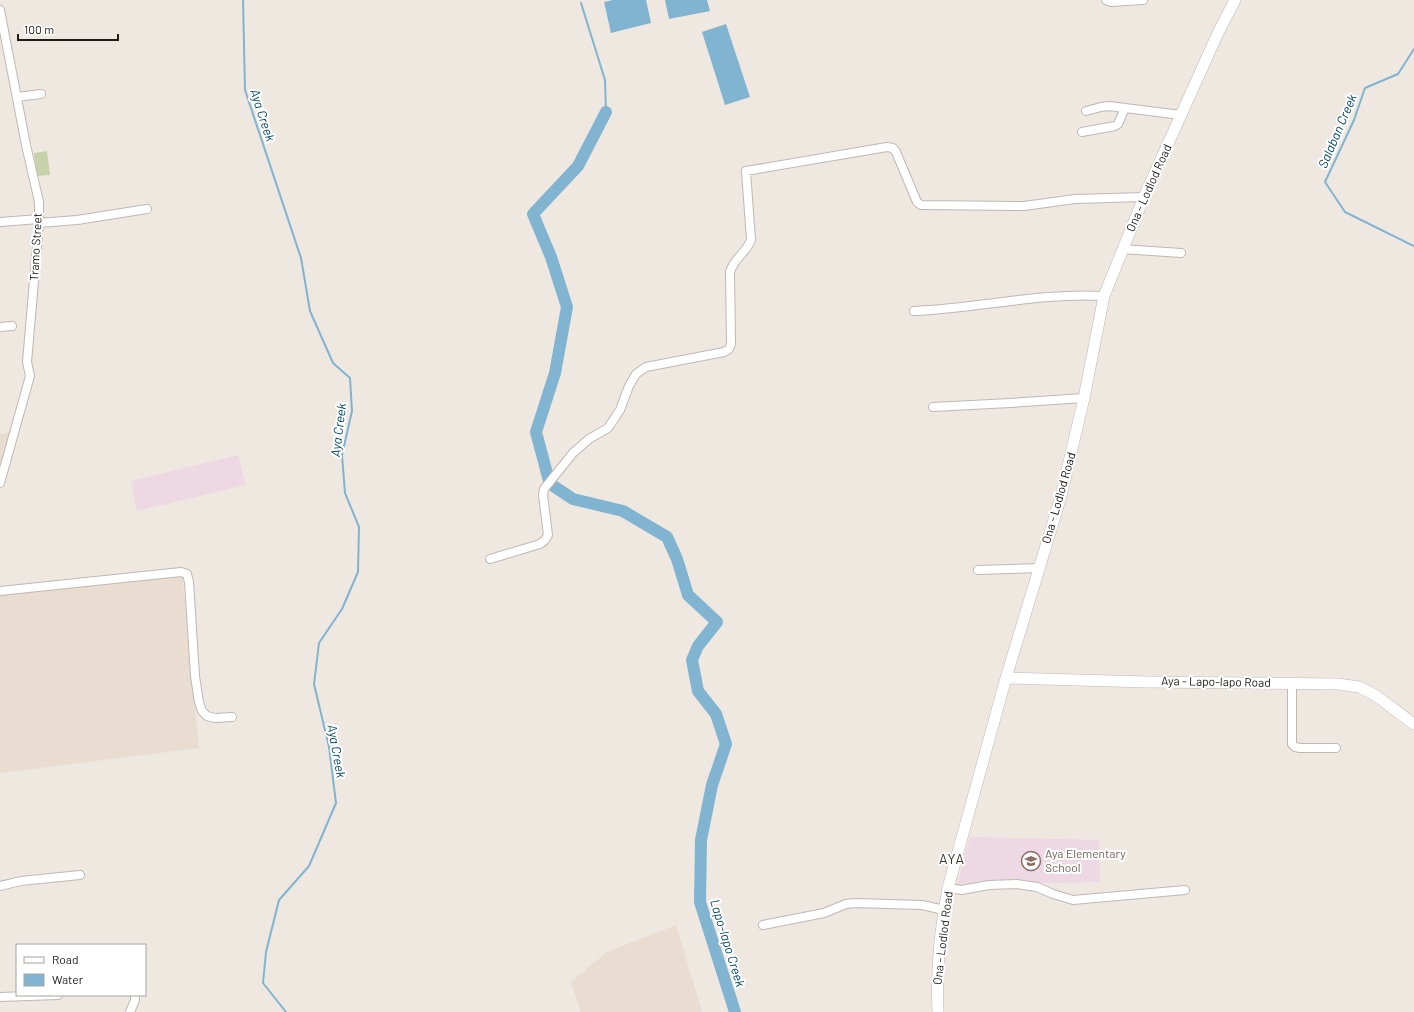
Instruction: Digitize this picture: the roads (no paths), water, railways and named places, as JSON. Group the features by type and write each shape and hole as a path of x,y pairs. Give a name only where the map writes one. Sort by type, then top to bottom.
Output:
{"main road":[{"name":"Ona - Lodlod Road","path":"938,1012 938,964 948,888 1006,678 1061,496 1075,442 1104,296 1144,197 1218,32 1235,0"},
{"name":"Aya - Lapo-lapo Road","path":"1006,678 1139,682 1338,684 1359,687 1375,694 1414,724"}],"street":[{"path":"1106,0 1112,2 1143,0"},
{"name":"Tramo Street","path":"0,10 39,202 39,221 27,362 30,376 0,483"},
{"path":"17,97 41,94"},
{"path":"1086,111 1101,106 1109,106 1181,115"},
{"path":"1082,132 1115,126 1118,124 1125,108"},
{"path":"490,559 540,544 545,540 548,535 543,495 544,489 573,453 589,439 608,428 620,410 629,386 636,374 646,366 711,355 724,352 729,349 731,344 730,272 734,262 749,247 751,240 746,171 887,147 893,148 896,152 917,202 921,205 1024,206 1075,199 1144,197"},
{"path":"0,222 77,220 148,210"},
{"path":"1122,249 1181,253"},
{"path":"914,311 949,309 1076,294 1104,296"},
{"path":"0,327 12,326"},
{"path":"933,407 1084,398"},
{"path":"978,570 1039,568"},
{"path":"0,591 181,572 187,574 189,582 195,676 199,702 202,711 207,716 215,718 232,717"},
{"path":"1292,683 1292,744 1295,747 1300,748 1336,748"},
{"path":"0,886 21,881 80,875"},
{"path":"948,888 967,889 989,885 1016,884 1037,887 1073,900 1185,890"},
{"path":"762,925 824,913 846,904 855,903 922,905 944,910"},
{"path":"0,997 29,996"},
{"path":"130,1012 135,1000 134,996"}],"water":[{"path":"613,0 646,0 651,23 611,33 604,2"},
{"path":"665,0 707,0 710,11 669,19"},
{"path":"726,24 750,97 725,105 702,32"}],"waterway":[{"name":"Aya Creek","path":"243,0 245,90 301,258 310,311 333,363 350,378 352,411 342,455 345,493 359,527 358,572 342,609 319,643 314,684 329,747 336,803 309,866 279,900 266,952 263,983 286,1012"},
{"name":"Lapo-lapo Creek","path":"581,3 605,80 606,112"},
{"name":"Salaban Creek","path":"1414,49 1398,74 1365,88 1354,120 1325,182 1345,212 1414,246"},
{"name":"Lapo-lapo Creek","path":"606,112 578,166 533,214 551,257 567,307 555,373 536,432 549,481 552,485 573,499 623,511 667,537 677,559 688,595 717,622 698,646 692,660 698,691 716,714 726,744 712,785 701,840 700,902 735,1012"}],"place":[{"name":"Aya Elementary School","path":"1031,861"}],"district":[{"name":"AYA","path":"952,859"}]}
